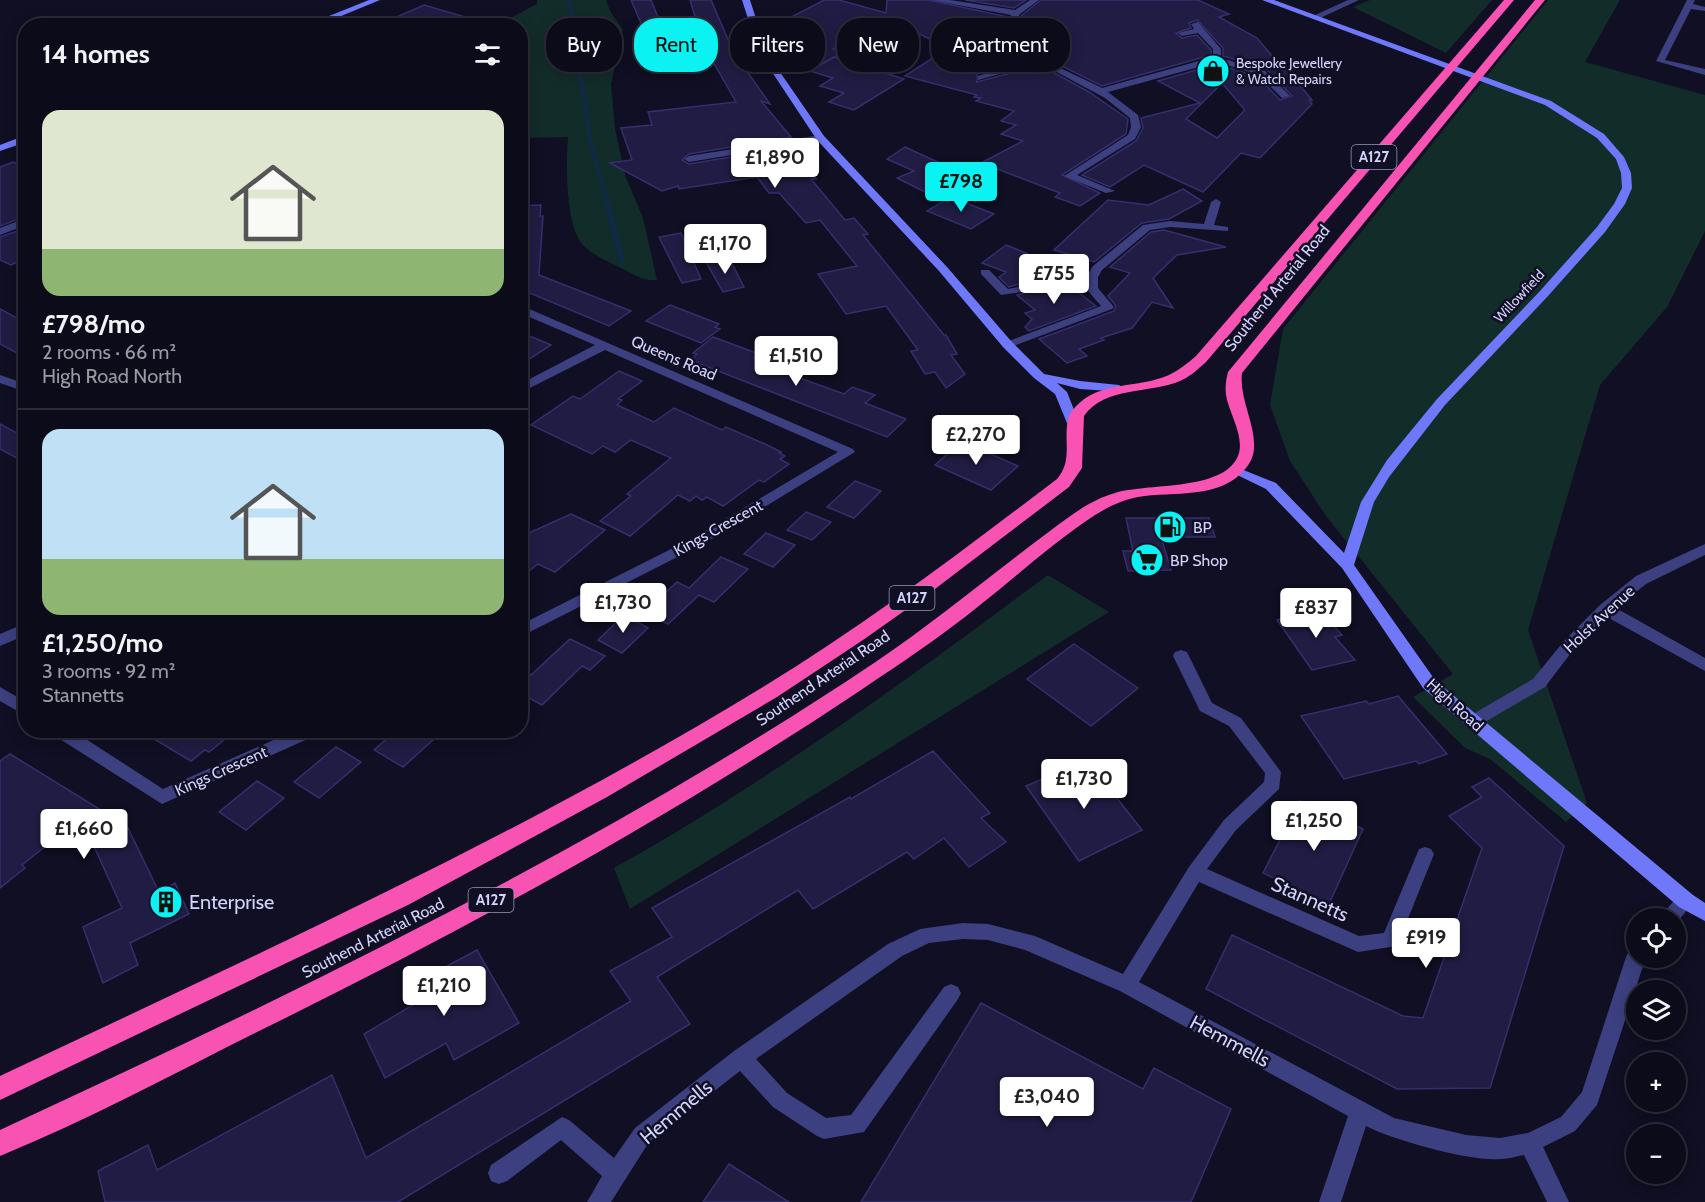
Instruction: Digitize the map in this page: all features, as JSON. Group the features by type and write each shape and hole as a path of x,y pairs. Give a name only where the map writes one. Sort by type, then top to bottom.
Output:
{"highway":[{"name":"Southend Arterial Road","path":"0,1088 400,898 600,791 770,692 925,588 1048,497 1074,469 1074,425 1078,412 1088,402 1102,394 1119,389 1174,378 1195,362 1239,315 1509,0"},
{"name":"Southend Arterial Road","path":"0,1143 264,1018 415,941 633,823 793,725 958,613 1088,512 1111,498 1146,491 1217,483 1236,471 1248,450 1233,394 1235,372 1540,0"}],"street":[{"path":"329,18 376,0"},
{"path":"746,0 755,28 778,75 820,138 943,269 1007,344 1038,375 1061,392 1074,425"},
{"path":"935,0 1016,13 1035,0"},
{"name":"Willowfield","path":"1266,0 1548,103 1602,138 1625,170 1625,197 1601,230 1439,404 1374,487 1347,565"},
{"path":"1316,17 1355,0"},
{"path":"1705,9 1690,3 1660,61 1705,72"},
{"path":"1015,18 1016,13"},
{"path":"1182,33 1198,27 1217,49 1217,59"},
{"path":"1102,91 1217,59 1262,73 1285,96"},
{"path":"981,78 1001,72"},
{"path":"1067,72 1127,107 1135,117 1136,127 1132,137 1069,176 1110,191"},
{"path":"689,159 820,138"},
{"path":"0,148 18,141"},
{"path":"1208,228 1216,202"},
{"path":"0,232 18,224"},
{"path":"1092,289 1092,277 1097,268 1147,227 1170,224 1224,229"},
{"path":"985,272 1005,293 1035,287 1056,278 1092,289 1108,307 1007,344"},
{"name":"Queens Road","path":"528,312 848,452"},
{"path":"528,385 603,346"},
{"path":"1038,375 1080,385 1119,389"},
{"path":"0,379 18,385"},
{"name":"Kings Crescent","path":"528,628 700,540 848,452"},
{"name":"High Road","path":"1236,471 1271,486 1347,565 1429,684 1686,901 1705,913"},
{"name":"Holst Avenue","path":"1474,721 1507,704 1539,683 1569,645 1605,609 1641,580 1705,549"},
{"path":"1605,609 1705,665"},
{"path":"0,640 18,632"},
{"path":"1127,986 1195,872 1230,825 1273,784 1273,772 1235,722 1206,707 1181,656"},
{"path":"0,693 18,705"},
{"name":"Kings Crescent","path":"70,738 162,797 296,738"},
{"name":"Stannetts","path":"1195,872 1358,944 1390,940 1425,854"},
{"path":"1679,908 1686,901"},
{"name":"Hemmells","path":"598,1202 642,1135 741,1058 896,950 927,934 963,931 988,932 1028,942 1127,986 1391,1128 1466,1145 1500,1149 1530,1143 1568,1124 1590,1098 1632,968"},
{"path":"741,1058 780,1100 824,1129 857,1125 951,993"},
{"path":"1330,1202 1360,1111"},
{"path":"499,1173 562,1127 616,1174"},
{"path":"1530,1143 1558,1202"}],"green space":[{"path":"537,0 606,0 615,18 546,18 546,72 614,72 611,84 615,128 625,175 643,218 657,280 639,277 602,258 587,249 577,236 568,193 568,137 528,138 528,18 510,18 537,4"},
{"path":"1370,0 1492,0 1446,53 1353,7"},
{"path":"1548,0 1620,0 1585,62 1705,95 1705,231 1667,307 1600,385 1528,630 1587,803 1566,822 1490,759 1465,748 1413,697 1453,674 1326,516 1290,461 1270,405 1283,329"},
{"path":"1048,575 1109,612 630,909 614,868 727,801 836,729"}],"building":[{"path":"631,0 651,0 658,18 639,18"},
{"path":"690,0 711,0 730,44 730,72 747,72 770,104 761,101 791,137 689,154 682,160 689,164 797,146 816,179 811,179 845,220 854,218 868,234 863,235 946,335 957,354 951,355 965,374 946,388 935,372 925,374 911,351 918,350 886,306 846,314 818,274 857,266 820,220 806,223 779,193 769,193 757,177 679,189 678,186 662,191 610,163 632,160 621,128 652,125 648,112 736,102 718,70 718,18 695,18"},
{"path":"824,0 839,0 886,13 887,0 929,0 1008,17 931,18 931,40 919,34 919,18 837,18 837,47 833,49 837,50 837,56 825,62 825,18 790,18"},
{"path":"965,0 1026,0 1014,8"},
{"path":"1041,0 1198,0 1229,14 1219,17 1257,38 1277,62 1281,62 1312,100 1309,100 1312,104 1260,158 1241,153 1203,192 1144,165 1110,187 1082,175 1136,141 1143,128 1141,118 1200,103 1158,81 1217,64 1258,77 1280,100 1292,96 1266,69 1223,56 1223,48 1197,20 1189,23 1191,28 1176,33 1182,38 1197,35 1211,50 1211,55 1102,86 1070,70 1070,18 1020,18","holes":["1222,83 1245,110 1217,138 1186,119"]},
{"path":"424,5 468,18 394,18"},
{"path":"834,57 837,58 837,72 882,72 904,79 854,110 829,102 844,93 820,86 833,78 813,72 825,72 825,62"},
{"path":"931,59 931,72 984,72 977,74 977,82 1014,72 1053,72 1089,92 1128,119 1126,134 1062,175 1100,193 1080,206 1055,197 1060,193 981,163 1023,141 1001,134 1016,125 1001,121 1014,111 976,101 981,98 974,97 977,95 905,76 911,72 919,72 919,67"},
{"path":"905,147 976,180 964,186 962,191 958,189 939,199 897,178 914,171 887,159"},
{"path":"13,162 18,164 18,219 0,226 0,167"},
{"path":"1183,189 1202,201 1169,219 1142,223 1094,262 1054,250 1108,200 1149,205"},
{"path":"951,197 994,214 971,229 927,211"},
{"path":"541,205 540,216 543,216 539,275 631,311 609,326 528,292 528,206"},
{"path":"1164,230 1226,247 1177,255 1153,278 1173,308 1152,302 1132,328 1101,338 1104,340 1079,349 1087,356 1067,363 1039,339 1114,311 1116,306 1108,296 1130,273 1110,267 1151,232"},
{"path":"18,231 18,262 11,265 0,260 0,237"},
{"path":"681,233 701,279 682,283 659,237"},
{"path":"1006,245 1028,254 1053,274 1009,287 999,277 1006,272 982,263"},
{"path":"729,258 744,287 723,292 706,262"},
{"path":"1057,284 1074,289 1096,306 1029,331 1025,327 1032,319 1025,313 1035,310 1017,295"},
{"path":"670,305 719,324 715,327 720,329 701,343 646,321"},
{"path":"0,309 18,319 18,354 0,344"},
{"path":"528,335 551,345 528,360"},
{"path":"713,337 759,354 754,358 785,370 783,372 844,394 852,387 875,395 865,403 906,419 887,437 690,360 697,354 693,353"},
{"path":"619,371 642,381 618,399 622,400 617,405 654,422 674,408 722,430 726,427 765,444 781,452 779,453 785,456 780,459 789,464 764,482 759,480 723,506 707,497 702,500 696,496 690,501 678,495 630,536 600,521 631,496 627,494 671,458 631,440 615,452 603,446 592,454 531,425 573,396 580,399"},
{"path":"0,424 18,434 18,459 0,449"},
{"path":"962,441 1018,466 991,490 935,465"},
{"path":"855,481 881,491 854,518 827,507"},
{"path":"806,512 831,522 812,540 787,530"},
{"path":"571,514 605,530 555,572 538,564 528,572 528,533"},
{"path":"1126,518 1209,518 1215,537 1161,537 1171,570 1128,571 1123,551 1133,551"},
{"path":"766,533 795,545 773,567 744,554"},
{"path":"721,557 748,569 714,602 699,595 668,624 644,612 677,582 689,588"},
{"path":"1319,609 1342,635 1335,637 1355,660 1312,670 1277,620"},
{"path":"624,615 648,628 622,653 598,640"},
{"path":"570,639 605,656 590,670 582,666 542,705 528,697 528,673 531,675"},
{"path":"1074,644 1138,688 1091,726 1027,679"},
{"path":"1398,696 1447,754 1419,764 1416,761 1344,779 1301,716 1366,701 1369,704"},
{"path":"152,738 226,738 209,752 205,750 191,761"},
{"path":"388,738 435,738 403,767 374,750"},
{"path":"336,747 361,762 319,798 294,782"},
{"path":"933,751 990,813 981,818 1006,842 969,867 944,838 914,859 907,852 813,909 798,890 657,977 690,1024 398,1202 105,1202 98,1171 148,1145 157,1170 332,1075 366,1158 631,1001 610,971 672,937 652,908 850,797 851,799"},
{"path":"10,754 127,826 159,892 175,883 189,914 130,943 138,965 103,983 83,927 122,908 81,818 22,865 25,868 0,888 0,761"},
{"path":"1087,760 1142,830 1079,861 1026,786"},
{"path":"1489,778 1564,846 1490,1088 1397,1089 1206,989 1232,935 1403,1016 1423,1018 1482,848 1449,816 1482,797 1472,787"},
{"path":"257,781 284,798 246,830 219,812"},
{"path":"1300,801 1363,829 1329,904 1263,873"},
{"path":"477,950 519,1023 454,1060 446,1043 385,1078 364,1034 423,999 415,983"},
{"path":"981,1003 1143,1089 1154,1068 1231,1109 1191,1202 861,1202"},
{"path":"729,1164 789,1202 703,1202"}],"waterway":[{"path":"569,0 590,138 606,200"},
{"path":"606,198 622,261"}],"place":[{"name":"Bespoke Jewellery & Watch Repairs","path":"1213,71"},
{"name":"BP","path":"1170,527"},
{"name":"BP Shop","path":"1147,560"},
{"name":"Enterprise","path":"166,902"}]}
